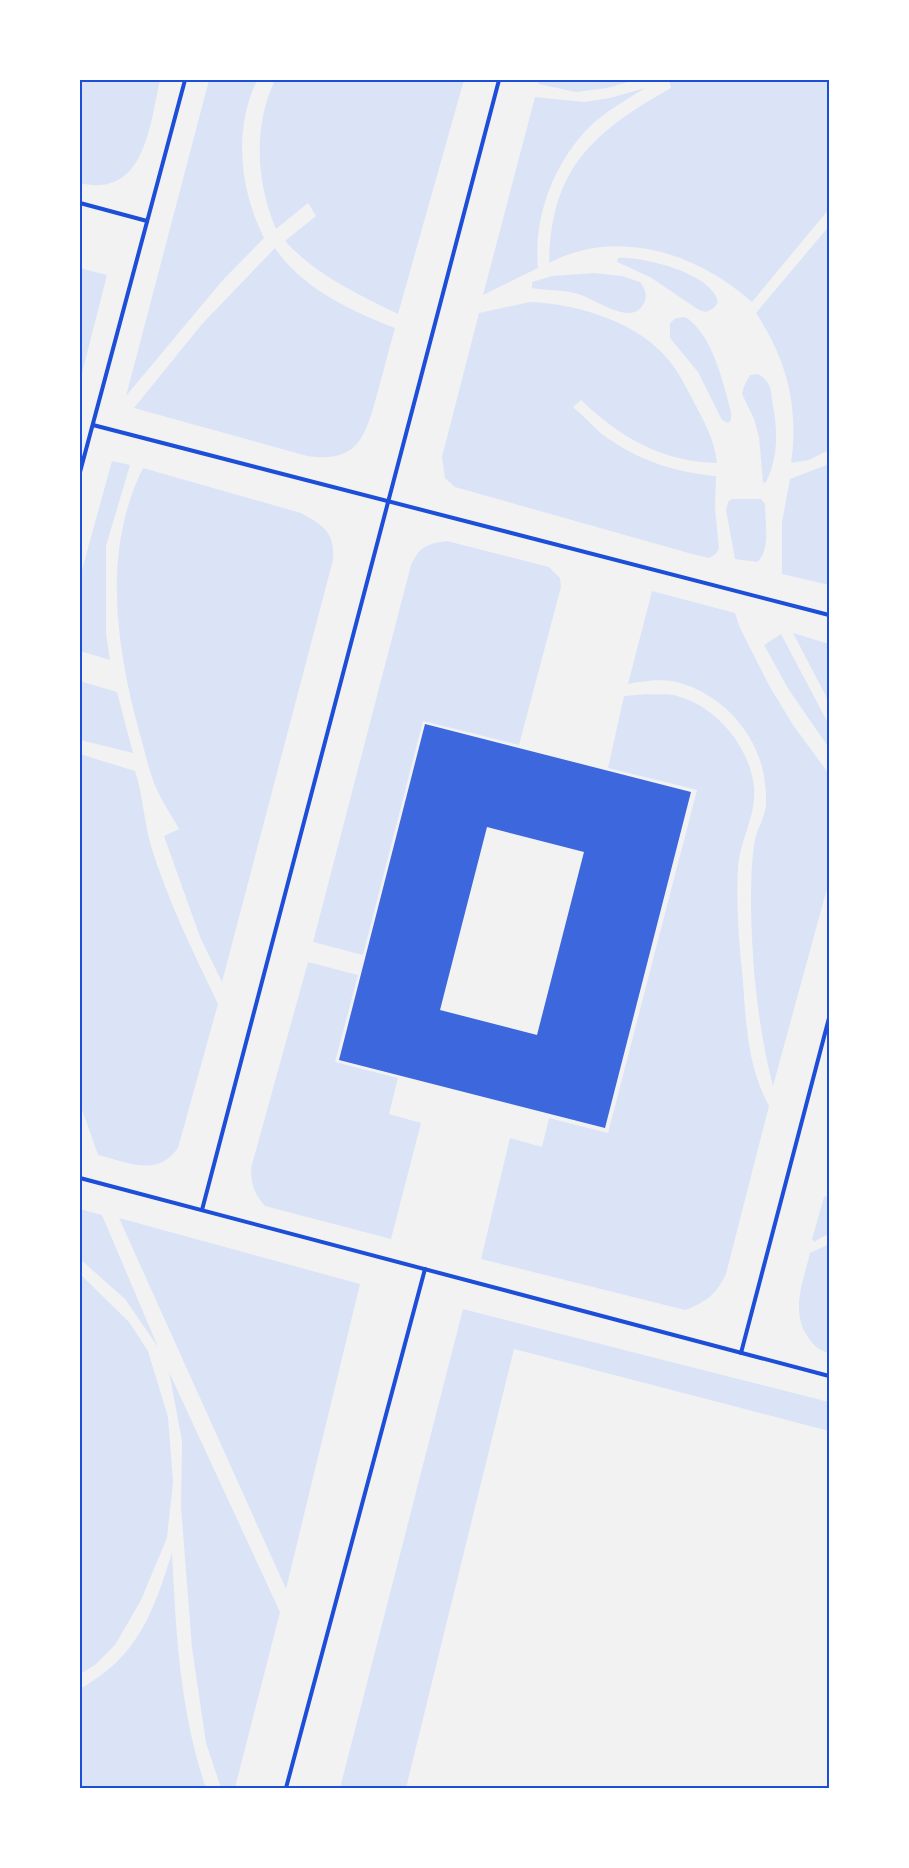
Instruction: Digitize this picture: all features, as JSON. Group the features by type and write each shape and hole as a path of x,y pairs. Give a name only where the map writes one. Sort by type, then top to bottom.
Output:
{"lane":[{"path":"80,472 184,80"},
{"path":"202,1210 499,80"},
{"path":"80,203 147,221"},
{"path":"92,425 829,615"},
{"path":"741,1353 829,1018"},
{"path":"80,1178 829,1376"},
{"path":"286,1788 425,1269"}],"shaded area":[{"path":"80,80 160,80 141,154 131,169 119,180 102,185 80,183"},
{"path":"209,80 257,80 249,99 242,139 245,180 249,200 264,238 222,281 126,396"},
{"path":"275,80 464,80 398,314 352,291 324,274 285,241 316,216 308,203 276,229 264,192 260,154 263,116"},
{"path":"539,80 635,80 607,88 576,92 538,84"},
{"path":"669,80 829,80 829,209 752,302 707,270 682,259 655,251 629,247 602,247 575,252 549,263 552,230 558,202 568,177 582,156 599,138 643,104 671,88"},
{"path":"645,88 597,120 582,134 559,168 550,187 539,227 538,268 483,295 535,97 584,102 610,98"},
{"path":"829,226 829,450 809,460 791,463 793,423 792,403 788,385 776,348 756,313"},
{"path":"275,248 299,275 329,297 361,314 395,328 374,406 364,433 358,443 350,450 339,455 325,457 307,456 134,408 202,324"},
{"path":"618,258 643,260 691,275 704,283 713,292 718,302 714,308 706,312 699,310 650,277 617,262"},
{"path":"80,268 107,275 80,381"},
{"path":"593,273 622,276 640,282 646,297 644,303 638,310 631,313 623,312 613,310 572,292 532,288 532,282 552,276"},
{"path":"530,302 588,311 607,318 643,336 671,363 707,427 717,463 697,462 660,452 626,436 581,400 573,407 602,434 642,458 670,468 716,476 715,509 719,548 716,554 709,558 692,554 455,487 445,478 442,457 479,313"},
{"path":"685,317 702,334 715,359 731,412 731,420 728,423 722,420 698,372 670,338 670,323 676,318"},
{"path":"758,374 766,380 770,388 776,435 773,463 766,482 763,483 759,437 754,419 742,394 750,375"},
{"path":"112,461 130,465 106,546 106,634 110,660 80,651 80,577"},
{"path":"829,464 829,585 782,574 782,522 790,479"},
{"path":"143,468 301,513 322,526 330,536 332,543 333,560 222,982 200,937 164,836 179,829 160,797 152,778 124,666 119,632 118,565 122,532 130,499"},
{"path":"732,499 761,499 765,504 766,543 764,551 757,562 735,559 726,510 728,502"},
{"path":"447,541 549,567 560,578 561,587 519,745 423,721 363,955 313,942 411,565 425,547"},
{"path":"652,591 735,613 740,628 770,687 793,725 829,774 829,881 773,1086 760,1020 754,975 752,930 751,873 755,839 766,803 762,767 748,735 738,721 712,698 696,689 674,681 654,680 628,684"},
{"path":"793,633 829,644 829,702"},
{"path":"781,634 829,725 829,748 789,690 764,645"},
{"path":"80,681 117,692 133,753 80,740"},
{"path":"647,694 677,696 691,701 717,718 738,743 751,771 754,786 751,817 739,858 738,925 749,1045 756,1076 769,1106 726,1274 719,1287 710,1297 685,1310 481,1259 510,1138 542,1147 549,1118 608,1133 697,790 608,768 624,696"},
{"path":"80,754 135,771 151,846 165,887 218,1004 178,1148 161,1163 151,1165 131,1164 98,1155 80,1104"},
{"path":"308,962 358,975 335,1062 398,1078 389,1114 421,1123 391,1239 265,1206 254,1188 251,1168"},
{"path":"826,1196 829,1200 829,1233 814,1242 812,1239 824,1197"},
{"path":"80,1209 102,1215 158,1347 125,1299 80,1259"},
{"path":"119,1218 360,1284 286,1589"},
{"path":"829,1244 829,1353 818,1348 810,1340 800,1319 799,1309 801,1287 810,1253"},
{"path":"80,1274 129,1322 148,1351 168,1417 173,1482 167,1538 141,1600 115,1645 95,1665 80,1674"},
{"path":"463,1309 829,1402 829,1431 514,1349 406,1788 340,1788"},
{"path":"169,1372 280,1612 235,1788 221,1788 206,1743 192,1648 181,1507 182,1441"},
{"path":"172,1553 175,1613 185,1701 197,1759 206,1788 84,1788 80,1786 80,1689 100,1676 116,1662 141,1632 150,1614"}],"building":[{"path":"425,724 691,792 605,1128 339,1060","holes":["487,827 584,852 537,1035 440,1010"]}]}
